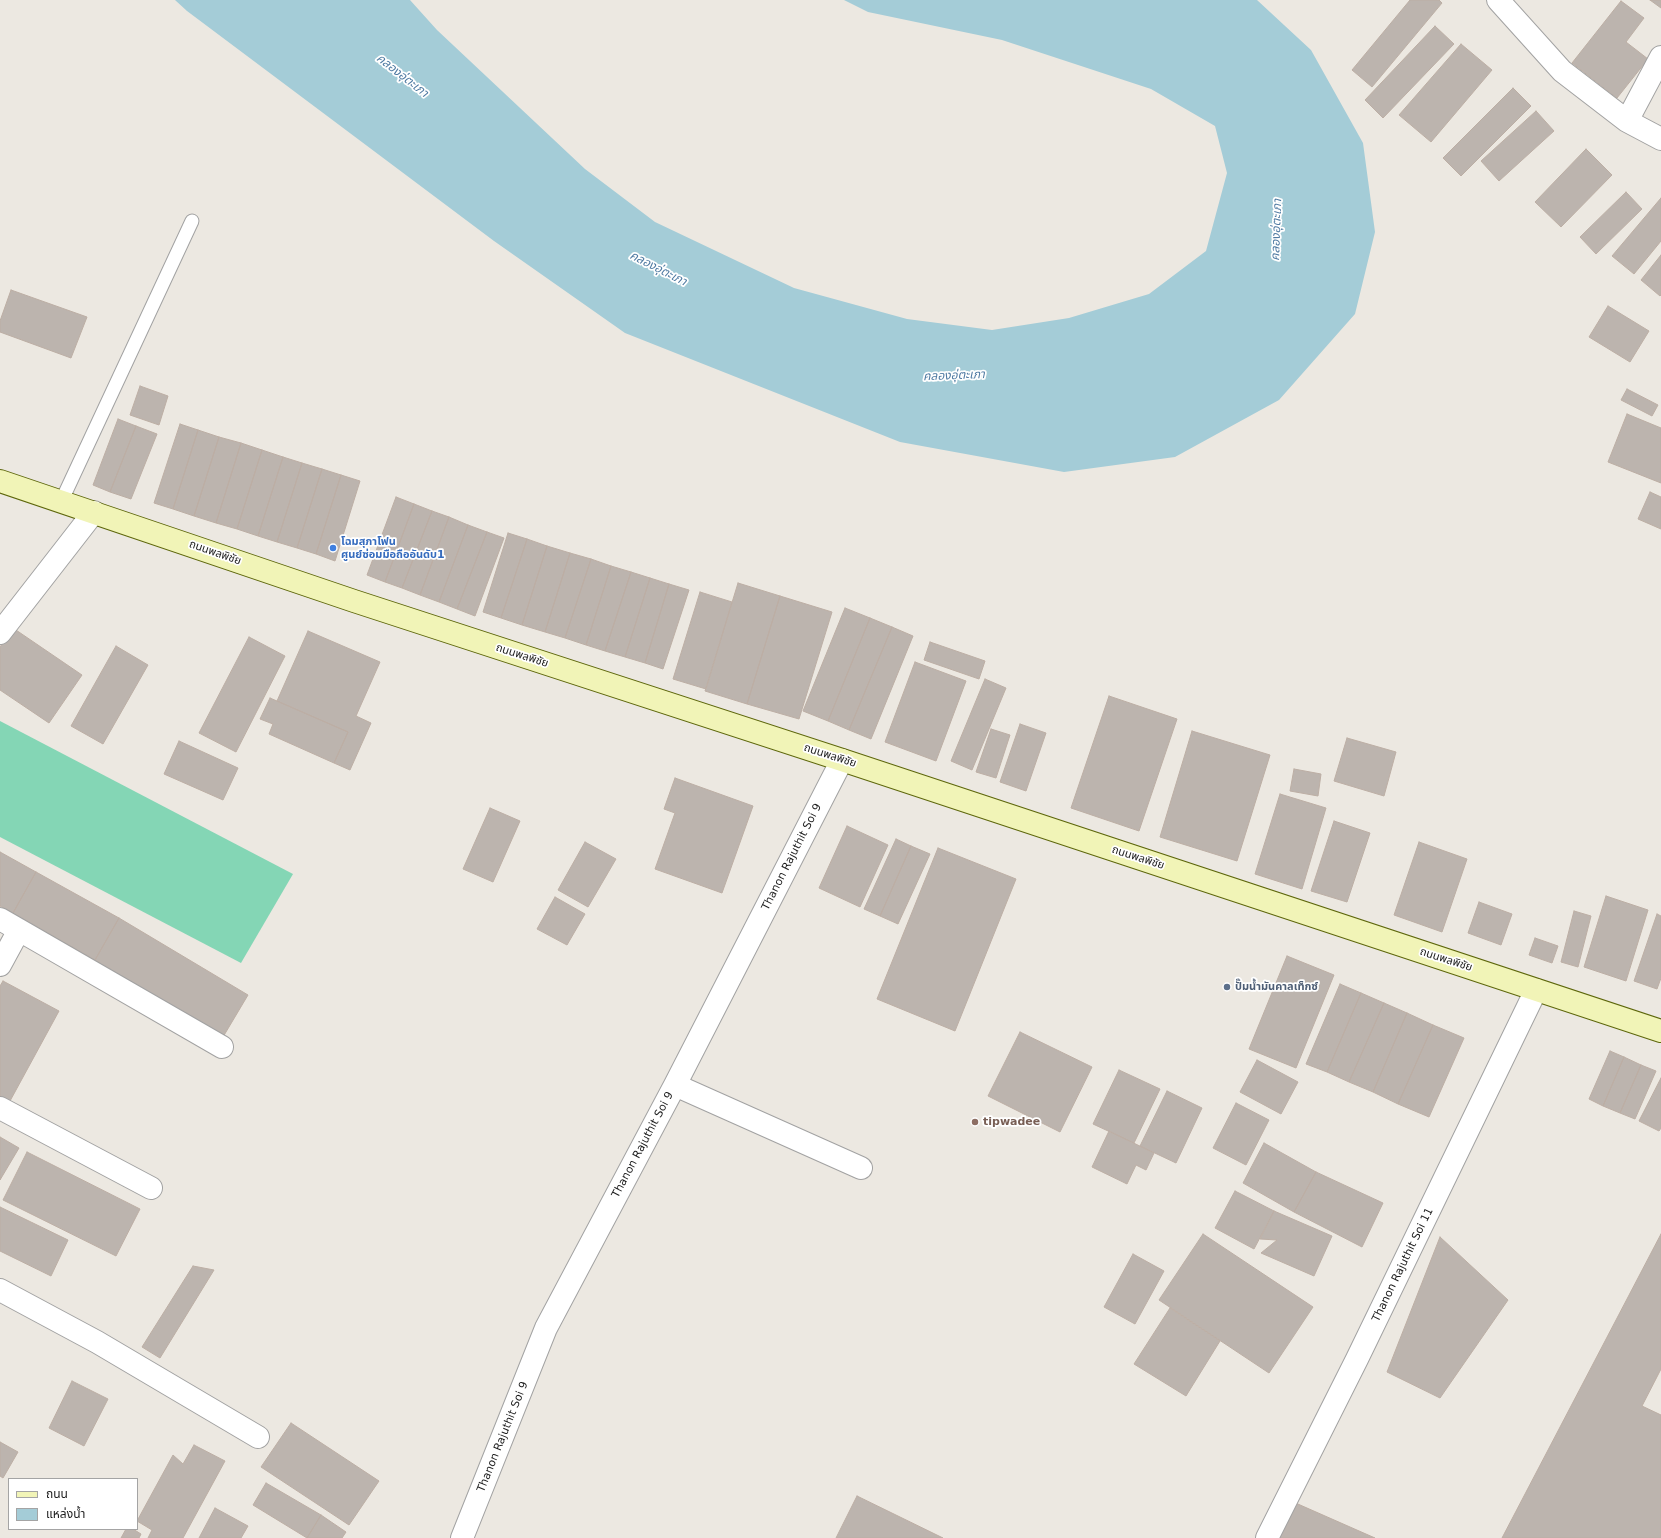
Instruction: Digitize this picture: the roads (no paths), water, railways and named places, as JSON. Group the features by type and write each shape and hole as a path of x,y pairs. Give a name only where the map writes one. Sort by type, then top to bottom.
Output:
{"street":[{"path":"1498,0 1562,71 1627,121 1661,140"},
{"path":"1627,121 1661,57"},
{"name":"ถนนพลพิชัย","path":"0,481 354,601 842,760 1661,1031"},
{"path":"0,633 94,512"},
{"name":"Thanon Rajuthit Soi 9","path":"462,1538 546,1328 675,1085 842,760"},
{"path":"0,919 222,1047"},
{"path":"0,965 19,930"},
{"name":"Thanon Rajuthit Soi 11","path":"1267,1538 1357,1359 1536,990"},
{"path":"675,1085 861,1168"},
{"path":"0,1108 151,1188"},
{"path":"0,1290 97,1342 258,1437"}],"lane":[{"path":"62,502 192,221"}],"water":[{"name":"คลองอุ่ตะเภา","path":"175,0 410,0 437,30 585,169 655,222 794,288 907,319 992,330 1069,318 1149,294 1206,251 1227,173 1215,126 1151,89 1002,40 868,12 844,0 1257,0 1311,50 1363,143 1375,232 1355,314 1279,400 1175,457 1064,472 900,442 625,333 494,241 187,11"}],"place":[{"name":"โฉมสุภาโฟน ศูนย์ซ่อมมือถืออันดับ1","path":"333,548"},
{"name":"ปั๊มน้ำมันคาลเท็กซ์","path":"1227,987"},
{"name":"tipwadee","path":"975,1122"}]}
